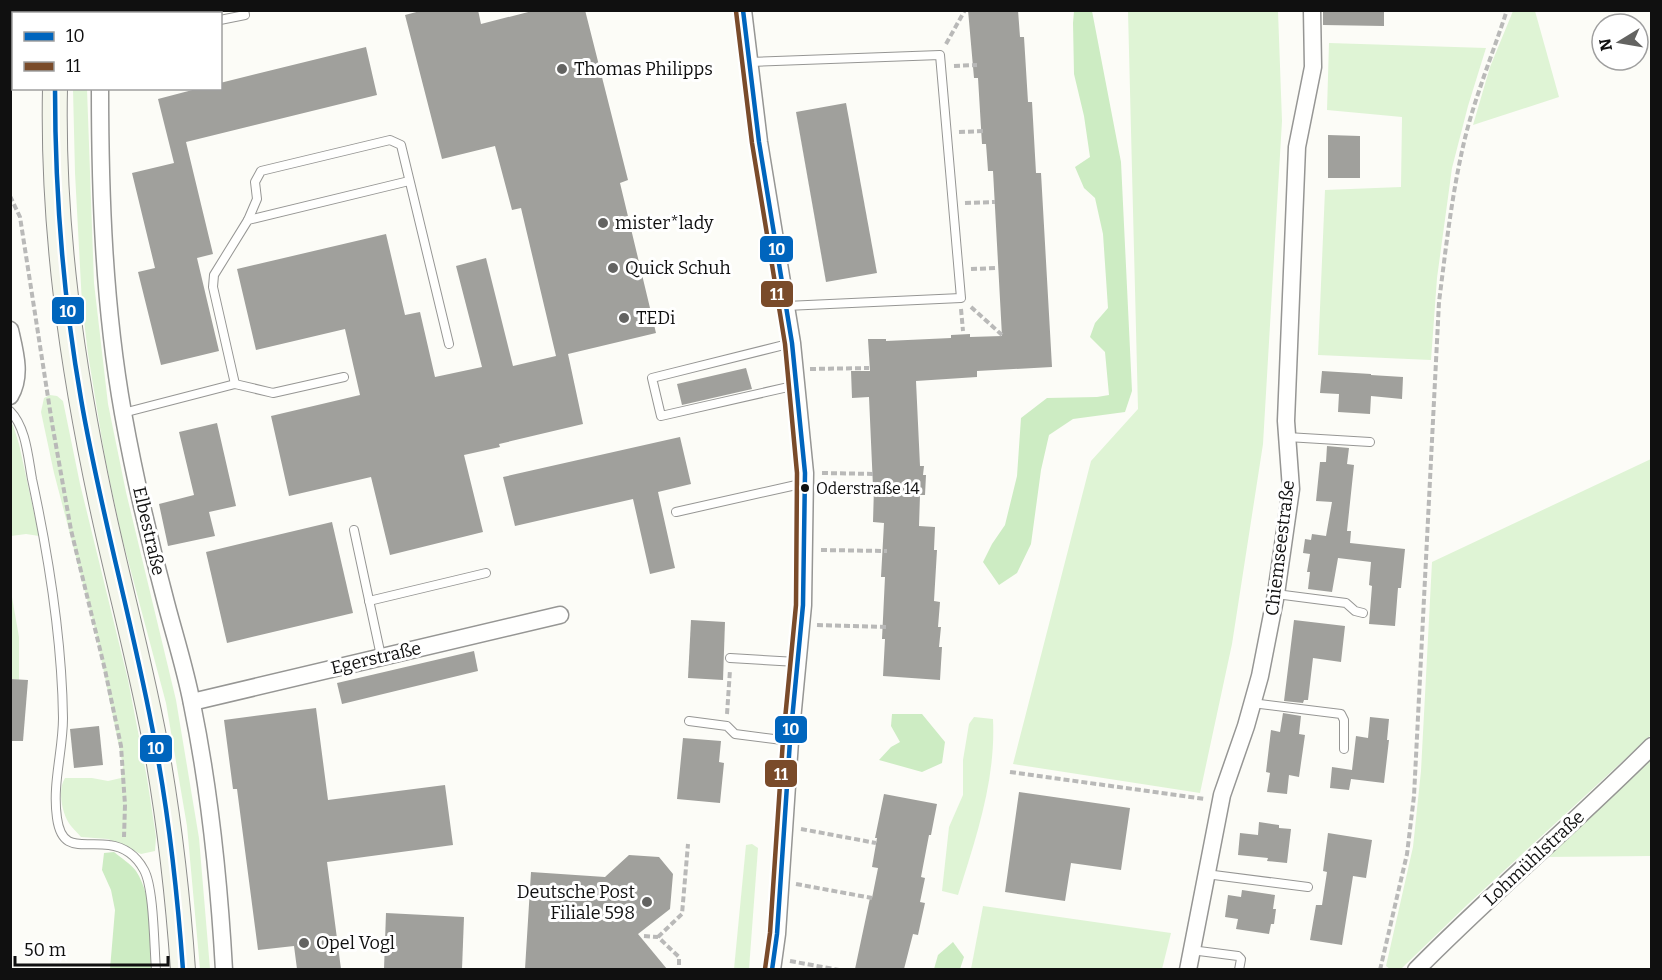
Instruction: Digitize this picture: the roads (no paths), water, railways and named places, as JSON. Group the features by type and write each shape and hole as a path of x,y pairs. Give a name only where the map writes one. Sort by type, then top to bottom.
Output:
{"main road":[{"path":"55,90 56,186 77,380 101,502 138,658 158,759 174,871 183,969"}],"street":[{"path":"743,10 759,142 792,343 805,478 801,624 773,964"},
{"name":"Chiemseestraße","path":"1188,969 1221,801 1260,676 1276,594 1291,489 1286,421 1297,147 1313,67 1312,10"},
{"name":"Elbestraße","path":"100,90 103,234 109,314 123,413 152,552 192,702 212,818 224,969"},
{"path":"10,330 17,377 10,396"},
{"name":"Egerstraße","path":"192,702 560,615"},
{"name":"Lohmühlstraße","path":"1416,969 1652,746"}],"lane":[{"path":"222,20 245,15 244,10"},
{"path":"749,62 940,56 961,298 786,306"},
{"path":"235,384 213,287 214,275 248,220 257,199 255,182 261,171 390,140 401,145 448,344"},
{"path":"248,220 409,181"},
{"path":"792,343 652,378 661,416 796,377"},
{"path":"123,413 235,384 273,393 344,377"},
{"path":"10,411 16,417 24,442 41,520 57,614 63,721 55,795 59,829 65,840 73,843 109,845 123,849 134,856 145,872 149,885 156,969"},
{"path":"1287,436 1370,442"},
{"path":"676,512 805,478"},
{"path":"354,530 381,656"},
{"path":"369,602 486,573"},
{"path":"1276,594 1346,603 1355,611 1363,613"},
{"path":"730,658 797,662"},
{"path":"1252,703 1341,714 1344,720 1344,749"},
{"path":"689,721 726,726 735,734 790,741"},
{"path":"1206,874 1308,886"},
{"path":"1191,950 1238,956 1241,959 1239,969"}],"place":[{"name":"Thomas Philipps","path":"562,69"},
{"name":"mister*lady","path":"603,223"},
{"name":"Quick Schuh","path":"613,268"},
{"name":"TEDi","path":"624,318"},
{"name":"Oderstraße 14","path":"805,488"},
{"name":"Deutsche Post Filiale 598","path":"647,902"},
{"name":"Opel Vogl","path":"304,943"}]}
